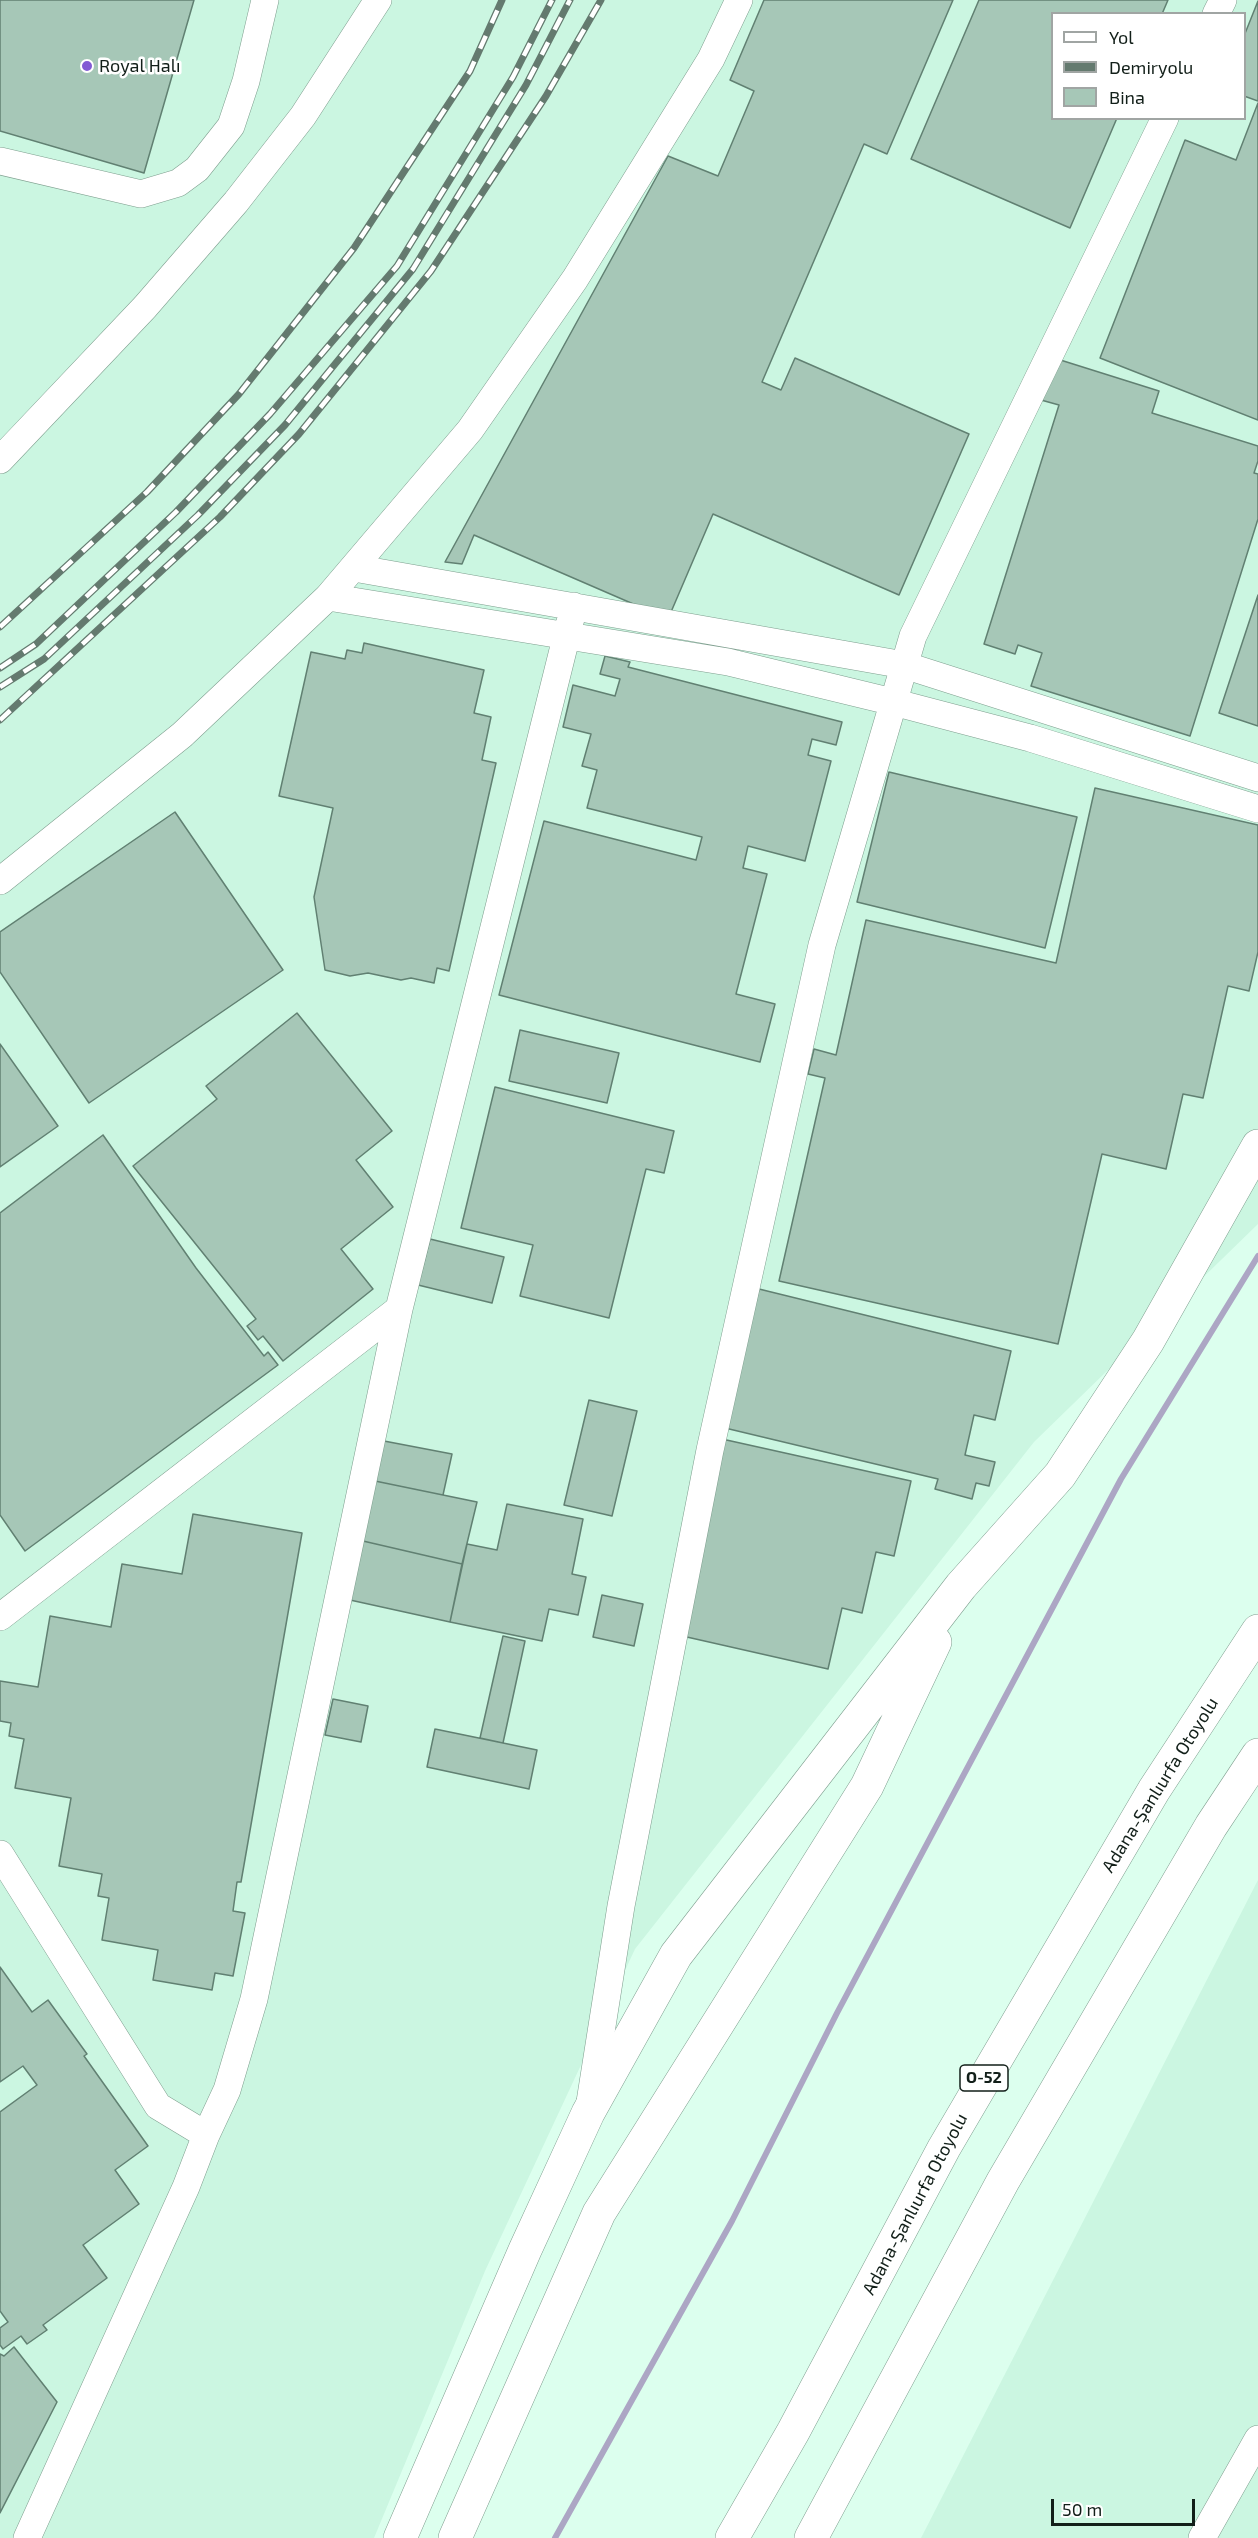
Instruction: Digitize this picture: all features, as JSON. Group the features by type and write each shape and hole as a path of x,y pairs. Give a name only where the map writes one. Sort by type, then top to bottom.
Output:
{"main road":[{"path":"400,2538 525,2250 588,2113 676,1955 961,1586 1060,1475 1148,1341 1258,1146"},
{"path":"455,2538 599,2213 867,1786 961,1586"},
{"name":"Adana-Şanlıurfa Otoyolu","path":"732,2538 793,2432 944,2148 1154,1790 1258,1631"},
{"path":"812,2538 1003,2181 1211,1826 1258,1755"}],"street":[{"path":"0,161 141,194 178,183 197,169 231,126 246,81 265,0"},
{"path":"0,460 145,307 236,202 303,116 378,0"},
{"path":"0,881 182,735 328,597 470,430 575,279 711,59 739,0"},
{"path":"588,2113 621,1906 710,1450 822,945 913,636 1164,120"},
{"path":"354,568 904,665 1258,778"},
{"path":"328,597 728,662 1030,738 1258,809"},
{"path":"27,2538 186,2187 206,2135 227,2090 254,1999 399,1308 573,606"},
{"path":"0,1617 399,1308"},
{"path":"0,1854 158,2106 206,2135"},
{"path":"1202,2538 1258,2439"}],"shaded area":[{"path":"0,0 1258,0 1258,1224 1034,1442 635,1949 485,2271 374,2538 0,2538"},
{"path":"1258,1880 1258,2538 921,2538"}],"building":[{"name":"Royal Halı","path":"0,0 194,0 144,173 0,131"},
{"path":"764,0 953,0 887,154 864,144 762,382 781,390 795,358 969,434 899,595 713,514 668,619 474,535 462,564 445,562 668,156 718,176 754,91 730,80"},
{"path":"979,0 1168,0 1163,12 1051,12 1051,120 1116,120 1070,228 911,159"},
{"path":"1258,1 1258,101 1246,97 1246,31"},
{"path":"1258,103 1258,420 1100,358 1185,140 1236,160"},
{"path":"1054,358 1159,391 1152,413 1258,446 1258,461 1254,473 1258,474 1258,519 1190,736 1031,686 1042,653 1018,645 1015,654 984,644 1059,405 1041,400"},
{"path":"1258,595 1258,726 1219,713"},
{"path":"364,643 484,670 474,713 491,717 482,760 496,763 449,971 437,968 434,983 411,978 401,980 368,973 350,976 325,970 314,897 333,808 279,796 311,652 345,659 347,650 362,653"},
{"path":"605,656 630,662 628,667 842,722 836,745 812,739 808,755 831,761 805,861 748,846 743,868 767,874 736,994 775,1004 760,1062 499,995 544,821 696,860 702,837 587,808 597,770 582,766 591,734 563,727 573,685 615,696 620,679 600,674"},
{"path":"889,772 1077,817 1045,948 857,902"},
{"path":"1095,788 1258,825 1258,952 1249,991 1228,986 1203,1098 1183,1094 1166,1169 1102,1154 1058,1344 779,1281 825,1078 808,1074 814,1049 836,1055 866,920 1056,963"},
{"path":"175,812 283,970 89,1103 0,972 0,932"},
{"path":"297,1013 392,1131 356,1160 393,1207 341,1249 373,1289 283,1361 263,1336 258,1340 247,1326 256,1319 133,1166 217,1099 206,1086"},
{"path":"520,1030 619,1053 607,1103 509,1081"},
{"path":"0,1044 58,1126 0,1167"},
{"path":"495,1087 674,1131 664,1173 646,1169 609,1318 520,1296 533,1245 461,1228"},
{"path":"103,1135 196,1268 264,1356 268,1352 278,1365 25,1551 0,1515 0,1213"},
{"path":"430,1239 504,1257 492,1303 418,1285"},
{"path":"759,1289 1011,1351 995,1420 974,1415 965,1455 995,1462 989,1486 976,1483 972,1499 935,1489 938,1479 725,1428"},
{"path":"589,1400 637,1411 612,1516 564,1505"},
{"path":"722,1439 911,1481 894,1556 876,1552 862,1613 842,1608 828,1669 678,1635"},
{"path":"384,1441 452,1454 443,1495 375,1481"},
{"path":"375,1481 477,1502 462,1564 363,1541"},
{"path":"507,1504 583,1519 572,1574 586,1577 578,1615 549,1609 542,1641 450,1622 467,1544 497,1550"},
{"path":"193,1514 302,1533 241,1882 237,1882 233,1911 245,1913 233,1976 215,1973 212,1990 153,1980 158,1950 102,1940 109,1898 98,1896 102,1874 59,1866 71,1798 15,1788 24,1739 9,1736 11,1723 0,1721 0,1681 38,1687 50,1616 111,1627 122,1564 182,1574"},
{"path":"363,1541 462,1564 450,1622 350,1600"},
{"path":"602,1595 643,1604 634,1646 593,1637"},
{"path":"503,1636 525,1641 503,1743 480,1738"},
{"path":"333,1699 368,1706 361,1742 325,1735"},
{"path":"435,1729 537,1750 529,1789 427,1767"},
{"path":"0,1967 32,2012 48,2000 87,2054 84,2056 148,2146 115,2170 139,2204 83,2245 107,2278 43,2325 47,2330 27,2344 21,2336 3,2349 0,2345 0,2328 8,2322 0,2311 0,2112 37,2085 23,2066 0,2082"},
{"path":"14,2347 57,2402 0,2513 0,2354 4,2356"}],"waterway":[{"path":"555,2538 732,2221 837,2013 1121,1479 1258,1256"}],"railway":[{"path":"0,627 147,492 239,394 354,248 470,71 502,0"},
{"path":"0,668 36,644 176,512 270,414 397,266 513,77 552,0"},
{"path":"0,687 44,659 198,515 285,425 413,269 526,85 570,0"},
{"path":"0,720 220,517 299,434 431,271 546,96 601,0"}],"place":[{"name":"Royal Halı","path":"87,66"}]}
